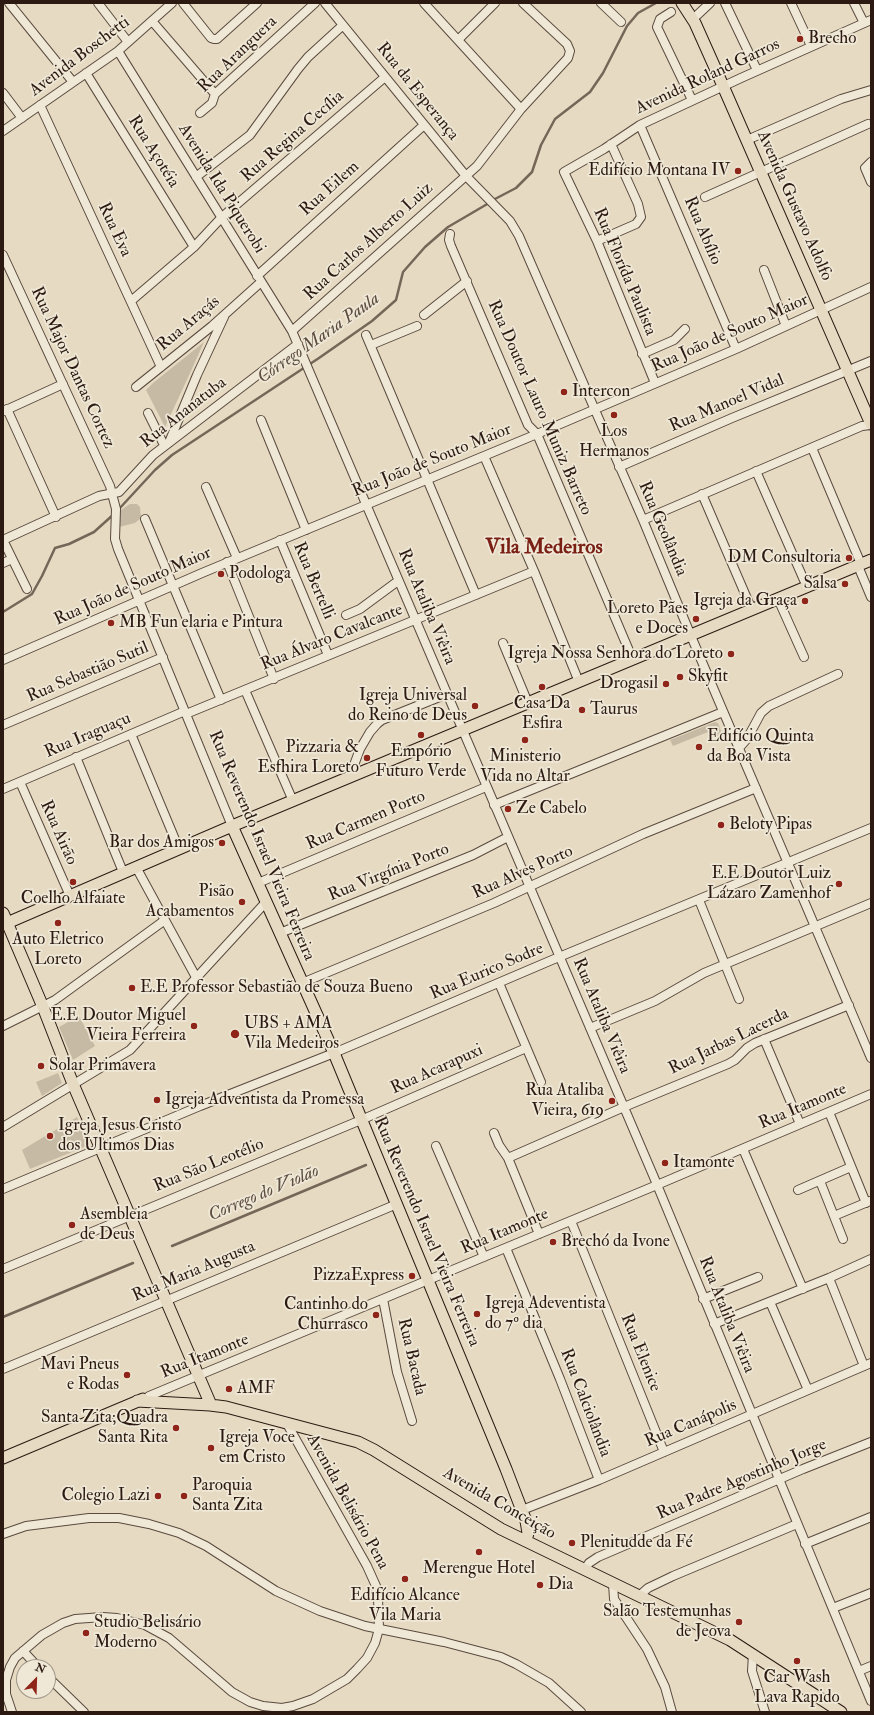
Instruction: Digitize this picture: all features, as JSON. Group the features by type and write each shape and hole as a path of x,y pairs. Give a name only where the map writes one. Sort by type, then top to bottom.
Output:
{"main road":[{"name":"Avenida Gustavo Adolfo","path":"682,3 693,19 871,424"},
{"path":"211,1405 73,1084 43,1007 4,920 70,896 232,826 691,636 863,563"},
{"name":"Rua Reverendo Israel Vieira Ferreira","path":"232,826 334,1053 397,1204 522,1510 527,1526 526,1542"},
{"name":"Avenida Conceição","path":"3,1458 149,1396 199,1399 211,1405"},
{"name":"Avenida Conceição","path":"137,1401 211,1405 286,1422 358,1442 374,1450 526,1542 730,1640 842,1712"}],"street":[{"path":"9,3 72,82"},
{"path":"98,3 128,42"},
{"name":"Avenida Boschetti","path":"3,131 118,51 172,3"},
{"path":"183,3 211,38 214,39 217,39 256,3"},
{"name":"Rua Aranguera","path":"200,112 212,103 215,94 315,3"},
{"name":"Rua da Esperança","path":"325,3 466,176 487,198"},
{"path":"424,3 521,109"},
{"name":"Rua Carlos Alberto Luiz","path":"292,330 466,176 485,157 521,109 568,58 570,51 567,44 523,3"},
{"path":"601,3 621,22"},
{"path":"693,19 710,3"},
{"path":"725,3 757,70"},
{"path":"791,3 811,46"},
{"path":"854,3 867,22"},
{"path":"458,40 491,4"},
{"path":"671,12 660,19 657,26 692,100"},
{"path":"152,21 215,94"},
{"name":"Avenida Roland Garros","path":"564,172 640,125 757,70 867,22"},
{"path":"196,177 250,135 308,57 343,25"},
{"name":"Avenida Ida Piquerobi","path":"118,51 292,330 298,344"},
{"name":"Rua Açotéia","path":"86,73 194,247"},
{"name":"Rua Regina Cecília","path":"131,301 194,247 222,218 386,77"},
{"path":"747,140 841,99 871,90"},
{"path":"3,93 22,118"},
{"name":"Rua Eva","path":"40,105 161,367"},
{"path":"705,197 868,124"},
{"name":"Rua Eilem","path":"259,279 424,125"},
{"name":"Rua Abílio","path":"640,125 736,349"},
{"path":"596,241 636,224 641,217 638,204 610,144"},
{"path":"871,162 866,166 865,170 871,182"},
{"name":"Rua Florída Paulista","path":"564,172 596,241 655,383"},
{"name":"Rua Geolândia","path":"487,198 510,221 525,248 643,520 723,712 871,1058"},
{"name":"Rua Doutor Lauro Muniz Barreto","path":"450,234 449,240 451,246 528,425 536,434 633,660"},
{"name":"Rua Major Dantas Cortez","path":"3,256 63,384 112,494"},
{"path":"764,270 786,326"},
{"name":"Rua Araçás","path":"136,388 226,313 259,279"},
{"path":"424,315 467,281"},
{"name":"Rua João de Souto Maior","path":"3,660 227,562 594,410 736,349 871,288"},
{"path":"167,443 226,313"},
{"path":"371,345 417,326"},
{"path":"642,354 674,340 685,329"},
{"path":"366,335 476,595"},
{"name":"Rua Ananatuba","path":"112,494 119,492 141,467 167,443 298,344"},
{"name":"Rua Ataliba Viêira","path":"298,344 657,1185 871,1701"},
{"name":"Rua Manoel Vidal","path":"619,467 732,418 871,361"},
{"path":"56,516 5,410 63,384"},
{"path":"148,413 167,443"},
{"path":"261,420 306,530"},
{"path":"643,520 862,426 871,424"},
{"path":"812,448 863,563 871,597"},
{"path":"484,456 534,571 579,682"},
{"path":"756,471 807,587"},
{"path":"206,487 237,558"},
{"path":"27,589 3,540 99,496 112,494"},
{"name":"Rua Reverendo Israel Vieira Ferreira","path":"112,494 116,509 115,535 118,549 232,826"},
{"path":"702,494 752,610"},
{"path":"145,518 221,700"},
{"name":"Rua Bertelli","path":"280,540 328,655"},
{"path":"3,563 12,559"},
{"path":"227,562 274,679"},
{"name":"Rua Álvaro Cavalcante","path":"186,712 274,679 328,655 534,571"},
{"path":"346,616 360,609 398,581"},
{"path":"778,599 804,657"},
{"path":"503,643 528,703"},
{"name":"Rua Sebastião Sutil","path":"3,725 163,658"},
{"path":"739,748 748,739 761,713 769,706 838,674"},
{"path":"245,690 293,801"},
{"path":"352,776 360,749 370,732 377,724 382,720 447,694"},
{"name":"Rua Iraguaçu","path":"3,789 186,712"},
{"path":"494,805 723,712"},
{"path":"131,734 180,849"},
{"path":"76,757 123,872"},
{"name":"Rua Airão","path":"20,782 70,896"},
{"name":"Rua Carmen Porto","path":"258,883 486,787"},
{"name":"Rua Alves Porto","path":"302,983 531,887 643,834 756,788"},
{"name":"Rua Eurico Sodre","path":"3,1188 101,1149 200,1106 334,1053 559,957 871,828"},
{"name":"Rua Virgínia Porto","path":"280,933 473,855 508,837"},
{"path":"136,867 197,979"},
{"path":"698,900 739,999"},
{"path":"3,1127 130,1050 197,979 266,902"},
{"path":"590,1028 656,1001 698,976 871,903"},
{"path":"3,1026 43,1007 61,996 165,920"},
{"path":"499,983 541,1082"},
{"name":"Rua Jarbas Lacerda","path":"508,1158 624,1107 728,1064 735,1060 747,1048 764,1039 849,1005"},
{"path":"764,1039 800,1124"},
{"name":"Rua Acarapuxi","path":"361,1120 526,1048"},
{"name":"Rua Itamonte","path":"149,1396 428,1281 871,1094"},
{"path":"829,1112 851,1167 868,1202 834,1216"},
{"name":"Rua São Leotélio","path":"3,1269 129,1215 361,1120"},
{"path":"494,1133 499,1145 508,1158 539,1234"},
{"path":"436,1146 484,1257"},
{"path":"743,1149 803,1289"},
{"path":"798,1190 851,1167"},
{"path":"820,1181 843,1239"},
{"name":"Rua Maria Augusta","path":"3,1369 397,1204"},
{"name":"Rua Elenice","path":"571,1221 664,1452"},
{"name":"Rua Calciolândia","path":"506,1248 560,1379 599,1480"},
{"path":"714,1324 803,1289 871,1259"},
{"path":"703,1299 758,1277"},
{"path":"829,1278 867,1365"},
{"name":"Rua Bacada","path":"384,1299 397,1372 412,1421"},
{"path":"770,1302 808,1390"},
{"name":"Rua Canápolis","path":"522,1510 599,1480 867,1365"},
{"name":"Avenida Belisário Pena","path":"12,1712 6,1694 6,1680 10,1668 16,1658 22,1651 42,1635 63,1623 75,1619 103,1617 135,1622 155,1630 169,1638 232,1692 250,1702 263,1706 282,1708 313,1699 347,1679 367,1658 375,1643 379,1630 378,1596 376,1586 286,1422"},
{"name":"Rua Padre Agostinho Jorge","path":"584,1570 589,1562 598,1557 871,1442"},
{"path":"805,1544 871,1517"},
{"path":"3,1534 26,1526 89,1518 118,1518 149,1524 179,1533 206,1546 276,1591 348,1621 379,1630 444,1642 500,1657 549,1683 581,1712"},
{"path":"639,1596 648,1588 673,1576 797,1524"},
{"path":"613,1584 614,1599 647,1649 665,1686 672,1712"},
{"path":"833,1608 871,1592"},
{"path":"22,1651 30,1659"},
{"path":"753,1654 752,1671 765,1712"},
{"path":"859,1671 871,1666"},
{"path":"56,1685 84,1712"}],"shaded area":[{"path":"204,342 165,427 146,390"},
{"path":"130,504 137,504 140,507 141,518 135,523 119,527 121,510"},
{"path":"715,722 718,723 724,739 718,741 713,730 673,746 670,740"},
{"path":"79,1016 95,1046 73,1060 59,1027"},
{"path":"58,1073 62,1083 42,1096 36,1082"},
{"path":"77,1117 87,1146 30,1169 22,1150"}],"waterway":[{"name":"Córrego Maria Paula","path":"493,200 516,188 532,172 541,145 555,119 590,92 603,73 627,26 638,13 656,3"},
{"name":"Córrego Maria Paula","path":"119,509 155,470 172,455 319,358 372,321 396,300 403,272 425,247 448,227 489,203"},
{"name":"Córrego Maria Paula","path":"3,612 32,594 55,548 69,544 94,532 114,514"},
{"name":"Corrego do Violão","path":"172,1246 366,1165"},
{"name":"Corrego do Violão","path":"3,1317 133,1263"}],"place":[{"name":"Brecho","path":"800,39"},
{"name":"Edifício Montana IV","path":"738,171"},
{"name":"Intercon","path":"564,392"},
{"name":"Los Hermanos","path":"614,415"},
{"name":"DM Consultoria","path":"849,558"},
{"name":"Podologa","path":"221,574"},
{"name":"Salsa","path":"845,584"},
{"name":"Igreja da Graça","path":"805,601"},
{"name":"Loreto Pães e Doces","path":"696,619"},
{"name":"MB Fun elaria e Pintura","path":"111,623"},
{"name":"Igreja Nossa Senhora do Loreto","path":"731,654"},
{"name":"Skyfit","path":"680,677"},
{"name":"Drogasil","path":"666,684"},
{"name":"Casa Da Esfira","path":"542,687"},
{"name":"Igreja Universal do Reino de Deus","path":"475,706"},
{"name":"Taurus","path":"582,710"},
{"name":"Empório Futuro Verde","path":"421,735"},
{"name":"Ministerio Vida no Altar","path":"525,740"},
{"name":"Edifício Quinta da Boa Vista","path":"699,747"},
{"name":"Pizzaria & Esfhira Loreto","path":"367,758"},
{"name":"Ze Cabelo","path":"508,809"},
{"name":"Beloty Pipas","path":"721,825"},
{"name":"Bar dos Amigos","path":"222,843"},
{"name":"Coelho Alfaiate","path":"73,882"},
{"name":"E.E Doutor Luiz Lázaro Zamenhof","path":"839,884"},
{"name":"Pisão Acabamentos","path":"242,902"},
{"name":"Auto Eletrico Loreto","path":"58,923"},
{"name":"E.E Professor Sebastião de Souza Bueno","path":"132,988"},
{"name":"E.E Doutor Miguel Vieira Ferreira","path":"194,1026"},
{"name":"UBS + AMA Vila Medeiros","path":"235,1034"},
{"name":"Solar Primavera","path":"41,1066"},
{"name":"Igreja Adventista da Promessa","path":"157,1100"},
{"name":"Rua Ataliba Vieira, 619","path":"612,1101"},
{"name":"Igreja Jesus Cristo dos Ultimos Dias","path":"50,1136"},
{"name":"Itamonte","path":"665,1163"},
{"name":"Asembleia de Deus","path":"72,1225"},
{"name":"Brechó da Ivone","path":"553,1242"},
{"name":"PizzaExpress","path":"412,1276"},
{"name":"Igreja Adeventista do 7º dia","path":"477,1314"},
{"name":"Cantinho do Churrasco","path":"376,1315"},
{"name":"Mavi Pneus e Rodas","path":"127,1375"},
{"name":"AMF","path":"229,1389"},
{"name":"Santa Zita;Quadra Santa Rita","path":"176,1428"},
{"name":"Igreja Voce em Cristo","path":"211,1448"},
{"name":"Colegio Lazi","path":"158,1496"},
{"name":"Paroquia Santa Zita","path":"184,1496"},
{"name":"Plenitudde da Fé","path":"572,1543"},
{"name":"Merengue Hotel","path":"479,1552"},
{"name":"Edifício Alcance Vila Maria","path":"405,1579"},
{"name":"Dia","path":"540,1585"},
{"name":"Salão Testemunhas de Jeova","path":"739,1622"},
{"name":"Studio Belisário Moderno","path":"86,1633"},
{"name":"Car Wash Lava Rapido","path":"797,1661"}],"district":[{"name":"Vila Medeiros","path":"544,548"}]}
